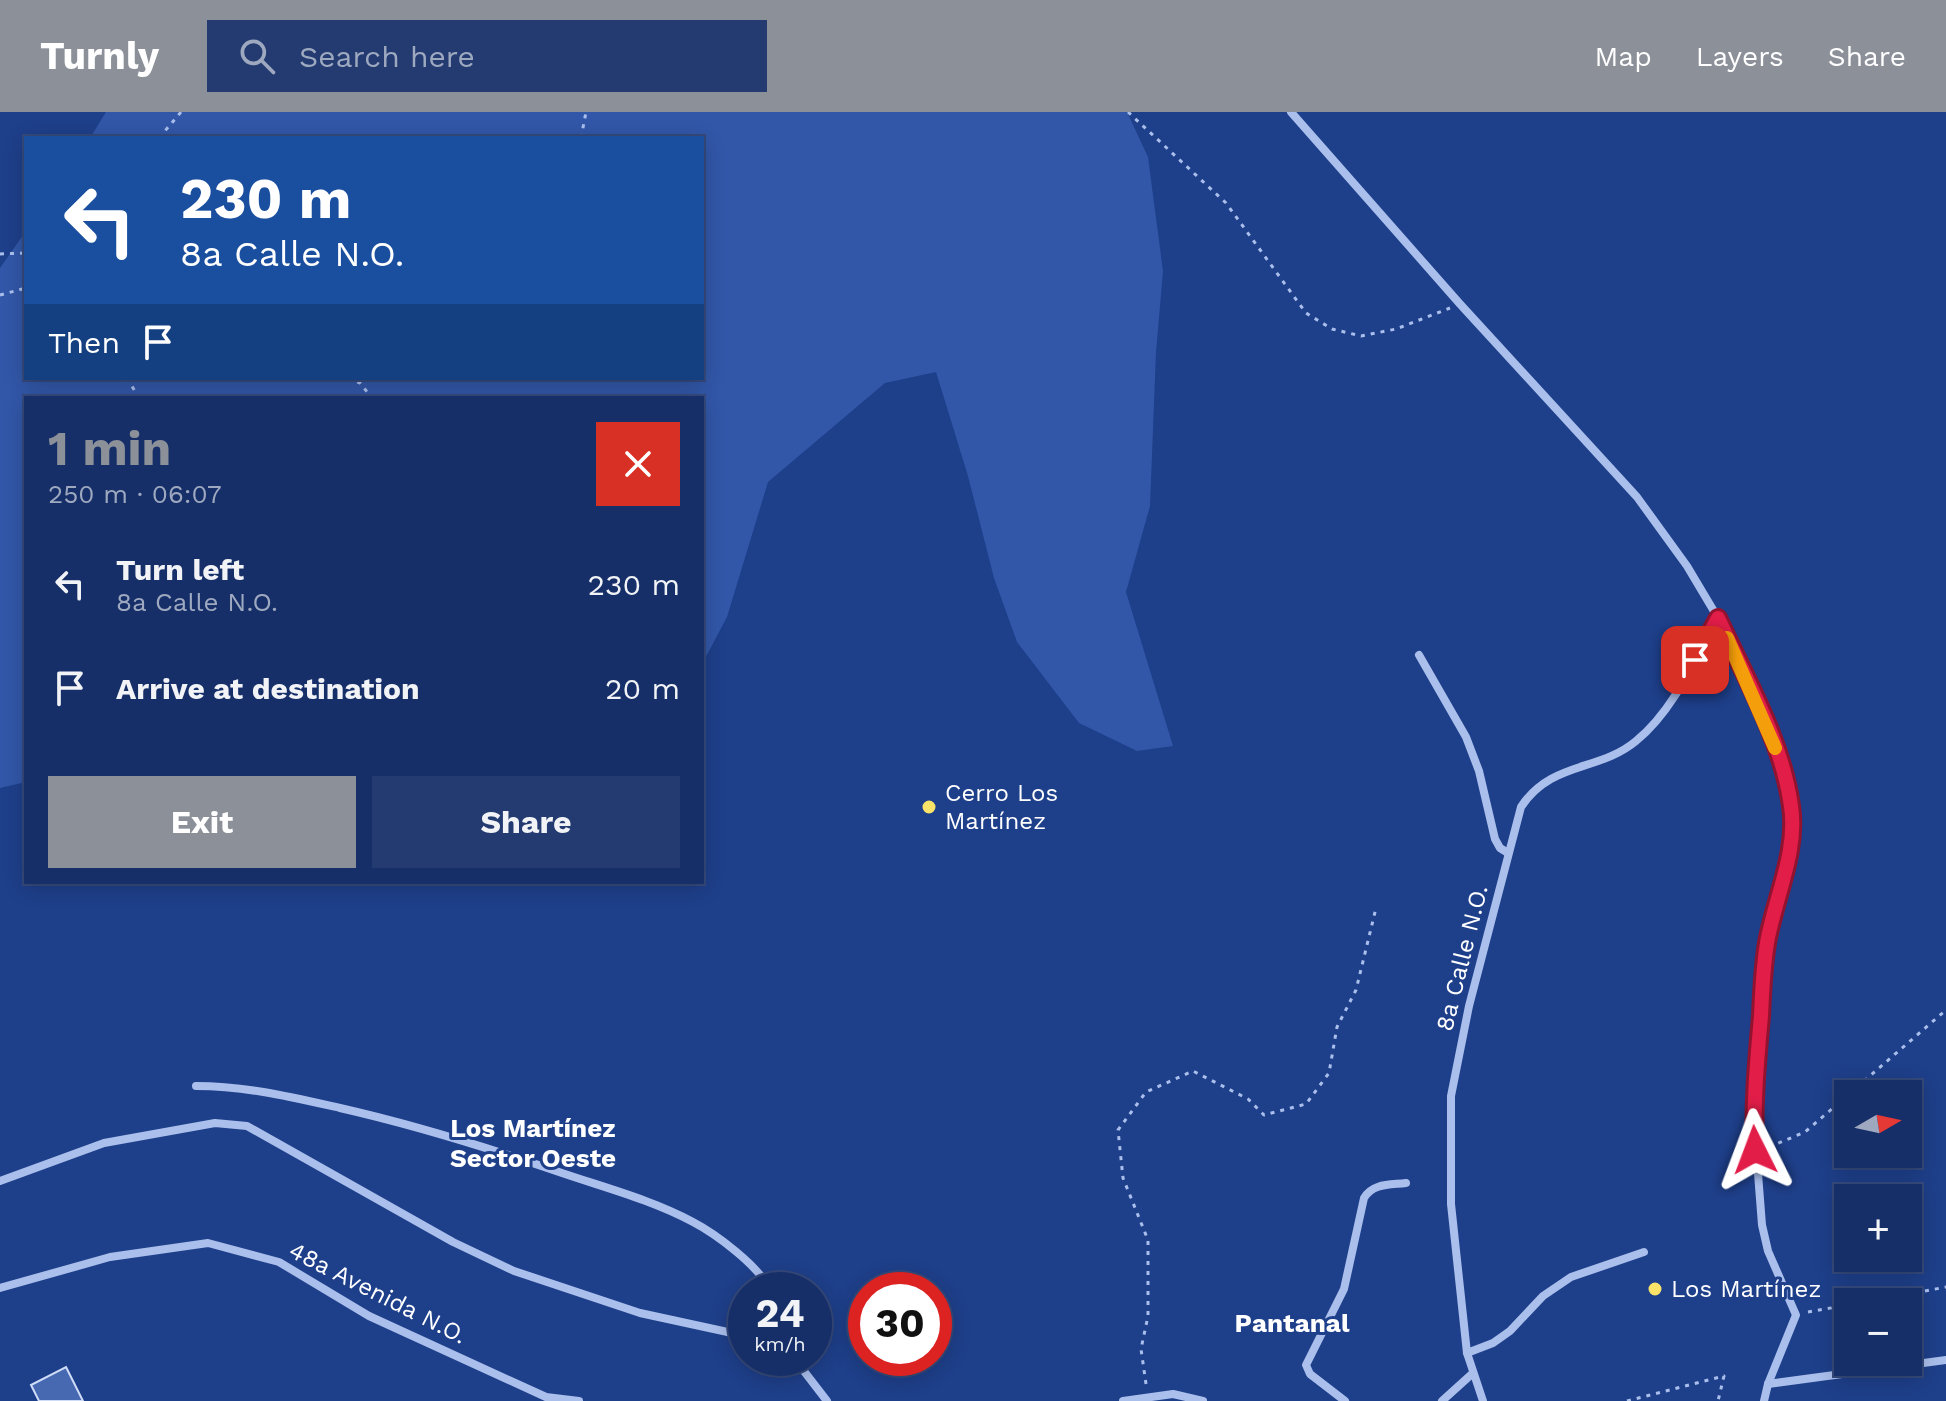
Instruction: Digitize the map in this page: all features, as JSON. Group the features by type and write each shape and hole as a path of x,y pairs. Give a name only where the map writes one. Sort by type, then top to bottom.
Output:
{"street":[{"path":"1291,112 1460,304 1637,497 1687,566 1718,618 1776,750 1791,805 1793,829 1790,854 1767,944 1753,1109 1758,1193 1768,1251 1796,1315 1764,1401"},
{"name":"8a Calle N.O.","path":"1483,1401 1467,1353 1451,1204 1451,1096 1469,1006 1521,807 1532,789 1550,778 1634,743 1652,725 1684,680 1718,618"},
{"path":"1419,655 1466,737 1479,771 1495,839 1500,848 1508,853"},
{"path":"196,1086 260,1090 404,1123 485,1146 638,1199 693,1222 718,1237 755,1272"},
{"path":"0,1181 104,1143 200,1125 232,1123 247,1126 453,1242 514,1271 640,1313 728,1332"},
{"path":"1345,1401 1310,1374 1306,1365 1344,1289 1364,1198 1369,1190 1377,1186 1406,1183"},
{"name":"48a Avenida N.O.","path":"0,1288 110,1257 208,1243 279,1262 369,1316 546,1397"},
{"path":"1467,1353 1493,1343 1510,1331 1543,1296 1571,1277 1644,1252"},
{"path":"1768,1384 1946,1360"},
{"path":"1442,1401 1473,1373"},
{"path":"808,1376 827,1401"},
{"path":"1123,1401 1173,1394 1203,1401"},
{"path":"536,1401 546,1397 579,1401"}],"path":[{"path":"161,136 181,112"},
{"path":"581,136 586,112"},
{"path":"1128,112 1226,203 1306,313 1332,329 1361,336 1396,329 1460,304"},
{"path":"0,254 24,253"},
{"path":"0,295 24,289"},
{"path":"353,380 360,383 370,396"},
{"path":"1148,1396 1141,1349 1148,1316 1148,1240 1123,1178 1118,1130 1146,1092 1193,1071 1248,1099 1264,1115 1306,1104 1329,1073 1337,1027 1356,990 1376,908"},
{"path":"1866,1080 1946,1010"},
{"path":"1755,1150 1805,1132 1834,1108"},
{"path":"1922,1292 1946,1287"},
{"path":"1796,1315 1834,1308"},
{"path":"1627,1401 1724,1376 1718,1401"}],"shaded area":[{"path":"106,112 1127,112 1148,157 1163,271 1156,352 1150,506 1126,592 1173,746 1137,751 1079,723 1017,642 994,578 968,476 936,372 885,383 768,482 727,617 704,660 704,396 24,396 24,782 0,788 0,268 24,234 24,380 704,380 704,136 91,136"}],"building":[{"path":"66,1367 83,1401 39,1401 31,1385"}],"slow traffic":[{"path":"1727,638 1775,748"}],"place":[{"name":"Cerro Los Martínez","path":"929,807"},
{"name":"Los Martínez","path":"1655,1289"}],"district":[{"name":"Los Martínez Sector Oeste","path":"533,1143"},
{"name":"Pantanal","path":"1292,1323"}],"route":[{"path":"1695,660 1718,618 1776,750 1791,805 1793,829 1790,854 1767,944 1753,1109 1755,1150"}]}
